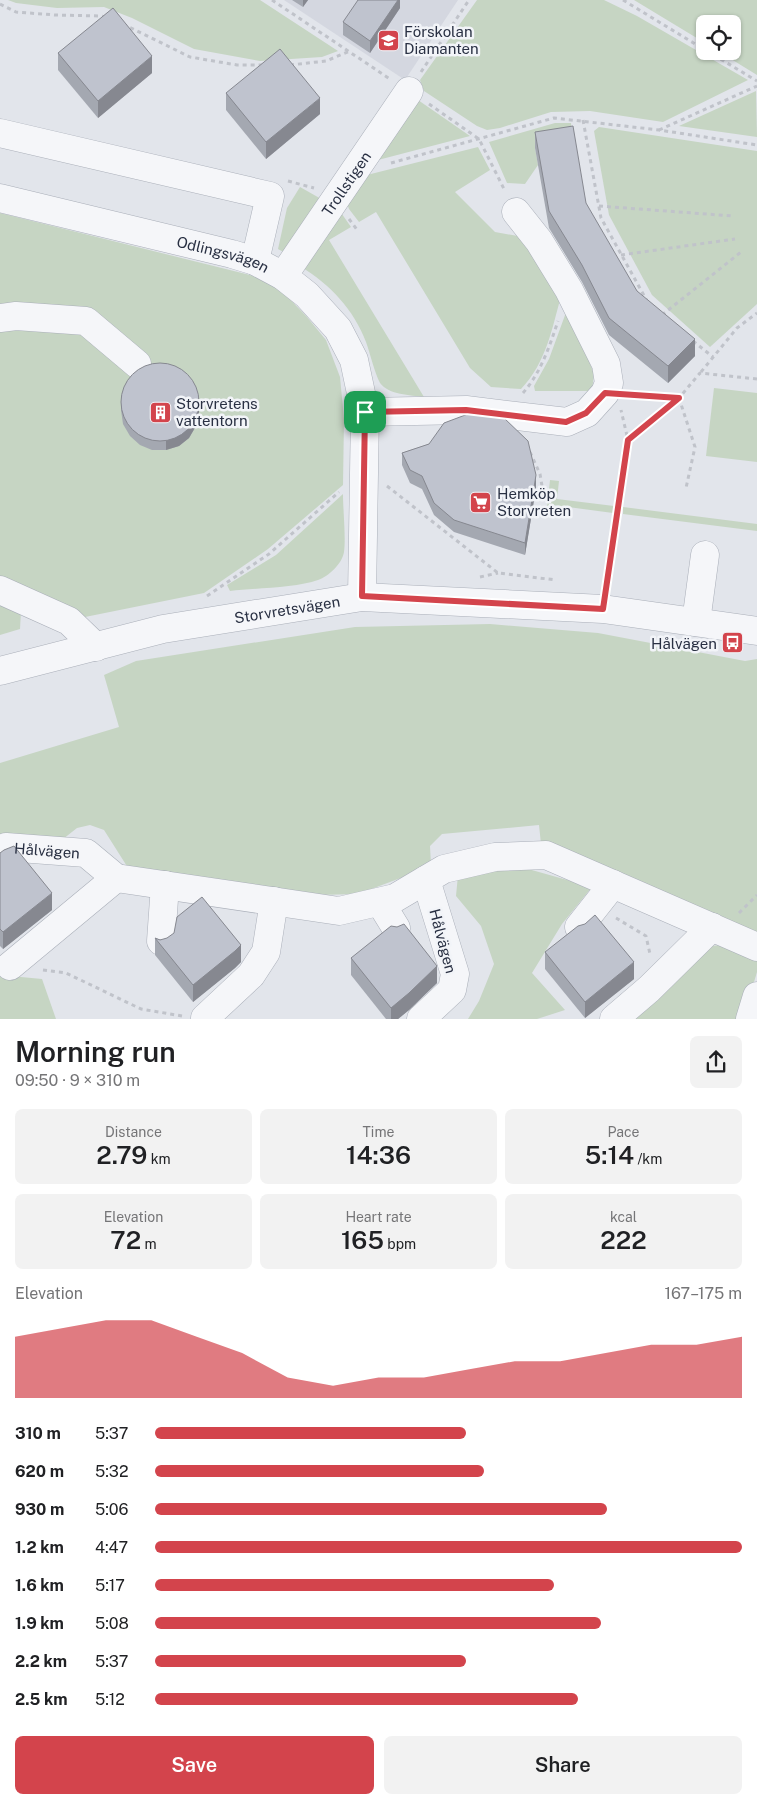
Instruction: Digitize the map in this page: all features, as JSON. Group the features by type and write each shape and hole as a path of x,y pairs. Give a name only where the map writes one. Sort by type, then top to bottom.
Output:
{"street":[{"name":"Trollstigen","path":"283,276 409,91"},
{"path":"0,133 270,196 255,261"},
{"name":"Odlingsvägen","path":"0,198 255,261 283,276 308,295 338,329 354,360 365,412 362,596"},
{"path":"365,412 466,410 566,422 586,413 611,394 606,364 569,290 539,241 516,212"},
{"path":"0,318 16,316 86,321 137,364"},
{"path":"696,622 705,555"},
{"path":"0,590 69,621 96,647"},
{"name":"Storvretsvägen","path":"0,671 163,629 362,596 603,609 757,631"},
{"name":"Hålvägen","path":"0,852 6,847 86,853 116,878"},
{"path":"10,966 116,878 339,910 395,898 444,869 495,857 546,855 757,947"},
{"name":"Hålvägen","path":"421,1019 452,990 455,974 426,880"},
{"path":"579,927 613,884"},
{"path":"161,940 165,885"},
{"path":"205,1018 251,976 266,952 274,902"},
{"path":"380,902 396,928"},
{"path":"614,1019 657,982 712,927"},
{"path":"750,1019 757,996"}],"path":[{"path":"409,91 469,0"},
{"path":"623,0 696,44"},
{"path":"0,4 16,12 101,16 108,18"},
{"path":"116,21 190,56 237,65 266,65"},
{"path":"284,65 326,61 350,51"},
{"path":"722,60 757,81"},
{"path":"659,130 757,86"},
{"path":"389,163 554,118 659,130 757,146"},
{"path":"583,120 601,218 648,303"},
{"path":"599,206 733,216"},
{"path":"621,255 735,239"},
{"path":"662,315 741,252"},
{"path":"522,394 546,358 569,290"},
{"path":"655,309 670,321"},
{"path":"628,440 679,398 737,328 757,313"},
{"path":"691,339 713,357"},
{"path":"700,373 757,379"},
{"path":"603,609 628,440 611,394 679,398"},
{"path":"679,398 695,447 686,488"},
{"path":"529,449 540,474 543,492"},
{"path":"595,906 646,936 657,982"},
{"path":"10,966 66,973 141,1010 205,1018"}],"shaded area":[{"name":"Förskolan Diamanten","path":"284,0 458,0 405,80"}],"green space":[{"path":"8,0 260,0 338,51 322,57 260,61 194,49 132,18 104,7 57,8 16,3"},
{"path":"477,0 604,0 637,16 696,50 696,60 713,60 748,80 663,122 590,111 551,112 500,128 487,130 477,126 424,91 420,80"},
{"path":"634,0 757,0 757,75 733,60 741,60 741,15 696,15 696,38"},
{"path":"756,91 757,137 679,126"},
{"path":"418,100 470,136 378,160"},
{"path":"555,123 571,123 573,143 535,148 538,165 525,184 507,183 489,142"},
{"path":"599,127 757,151 757,304 710,347 652,295 609,215 594,131"},
{"path":"478,147 490,170 455,192 495,232 529,238 561,296 542,357 530,379 521,389 491,387 470,368 376,212 359,222 349,209 345,198 359,177"},
{"path":"300,187 323,200 287,254 278,249 287,208"},
{"path":"337,207 351,227 329,240 424,397 394,392 380,383 366,342 355,319 340,299 322,281 301,267"},
{"path":"0,213 258,277 282,291 326,340 340,377 344,419 343,485 268,549 204,593 85,617 0,579"},
{"path":"568,307 594,374 592,391 535,391 534,386 549,359"},
{"path":"714,388 757,393 757,462 706,456"},
{"path":"550,480 559,481 557,499 614,506 613,513 553,505 553,507 547,507"},
{"path":"343,494 344,552 341,561 331,573 318,580 298,585 230,591 227,585 276,555"},
{"path":"623,507 757,524 757,531 623,514"},
{"path":"0,604 21,611 20,629 0,635"},
{"path":"490,624 598,633 745,661 757,659 757,932 668,895 558,845 541,844 539,825 442,834 430,846 431,865 358,894 317,895 130,871 104,830 90,825 77,828 58,843 0,839 0,763 119,727 104,675 136,661 355,627"},
{"path":"514,865 592,887 562,924 532,973 565,1010 537,1019 468,1019 479,1001 494,964 481,926 456,896 458,875"},
{"path":"720,945 757,959 757,972 743,1019 624,1019 704,947"},
{"path":"0,975 42,979 56,1019 0,1019"}],"building":[{"path":"358,0 398,0 370,41 343,22"},
{"path":"113,8 152,56 98,101 58,53"},
{"path":"280,49 320,98 266,142 226,93"},
{"path":"573,126 586,203 637,291 695,339 668,366 609,318 582,265 549,211 535,132"},
{"name":"Storvretens vattentorn","path":"160,363 175,366 187,375 196,387 199,402 196,417 187,429 175,438 160,441 145,438 133,429 124,417 121,402 124,387 133,375 145,366"},
{"name":"Hemköp Storvreten","path":"468,414 504,418 528,441 536,475 525,543 454,520 434,503 422,476 410,470 402,453 429,444 444,423"},
{"path":"14,846 52,893 3,932 0,929 0,853"},
{"path":"202,897 241,945 193,985 155,938 160,940 174,933 177,917"},
{"path":"595,915 634,962 585,1002 545,952"},
{"path":"404,924 437,966 391,1008 351,958 391,926 397,927"}],"place":[{"name":"Förskolan Diamanten","path":"388,40"},
{"name":"Storvretens vattentorn","path":"160,412"},
{"name":"Hemköp Storvreten","path":"481,502"},
{"name":"Hålvägen","path":"733,643"}],"route":[{"path":"605,393 679,398 628,440 603,609 362,596 365,412 466,410 566,422 586,413 605,393"}]}
